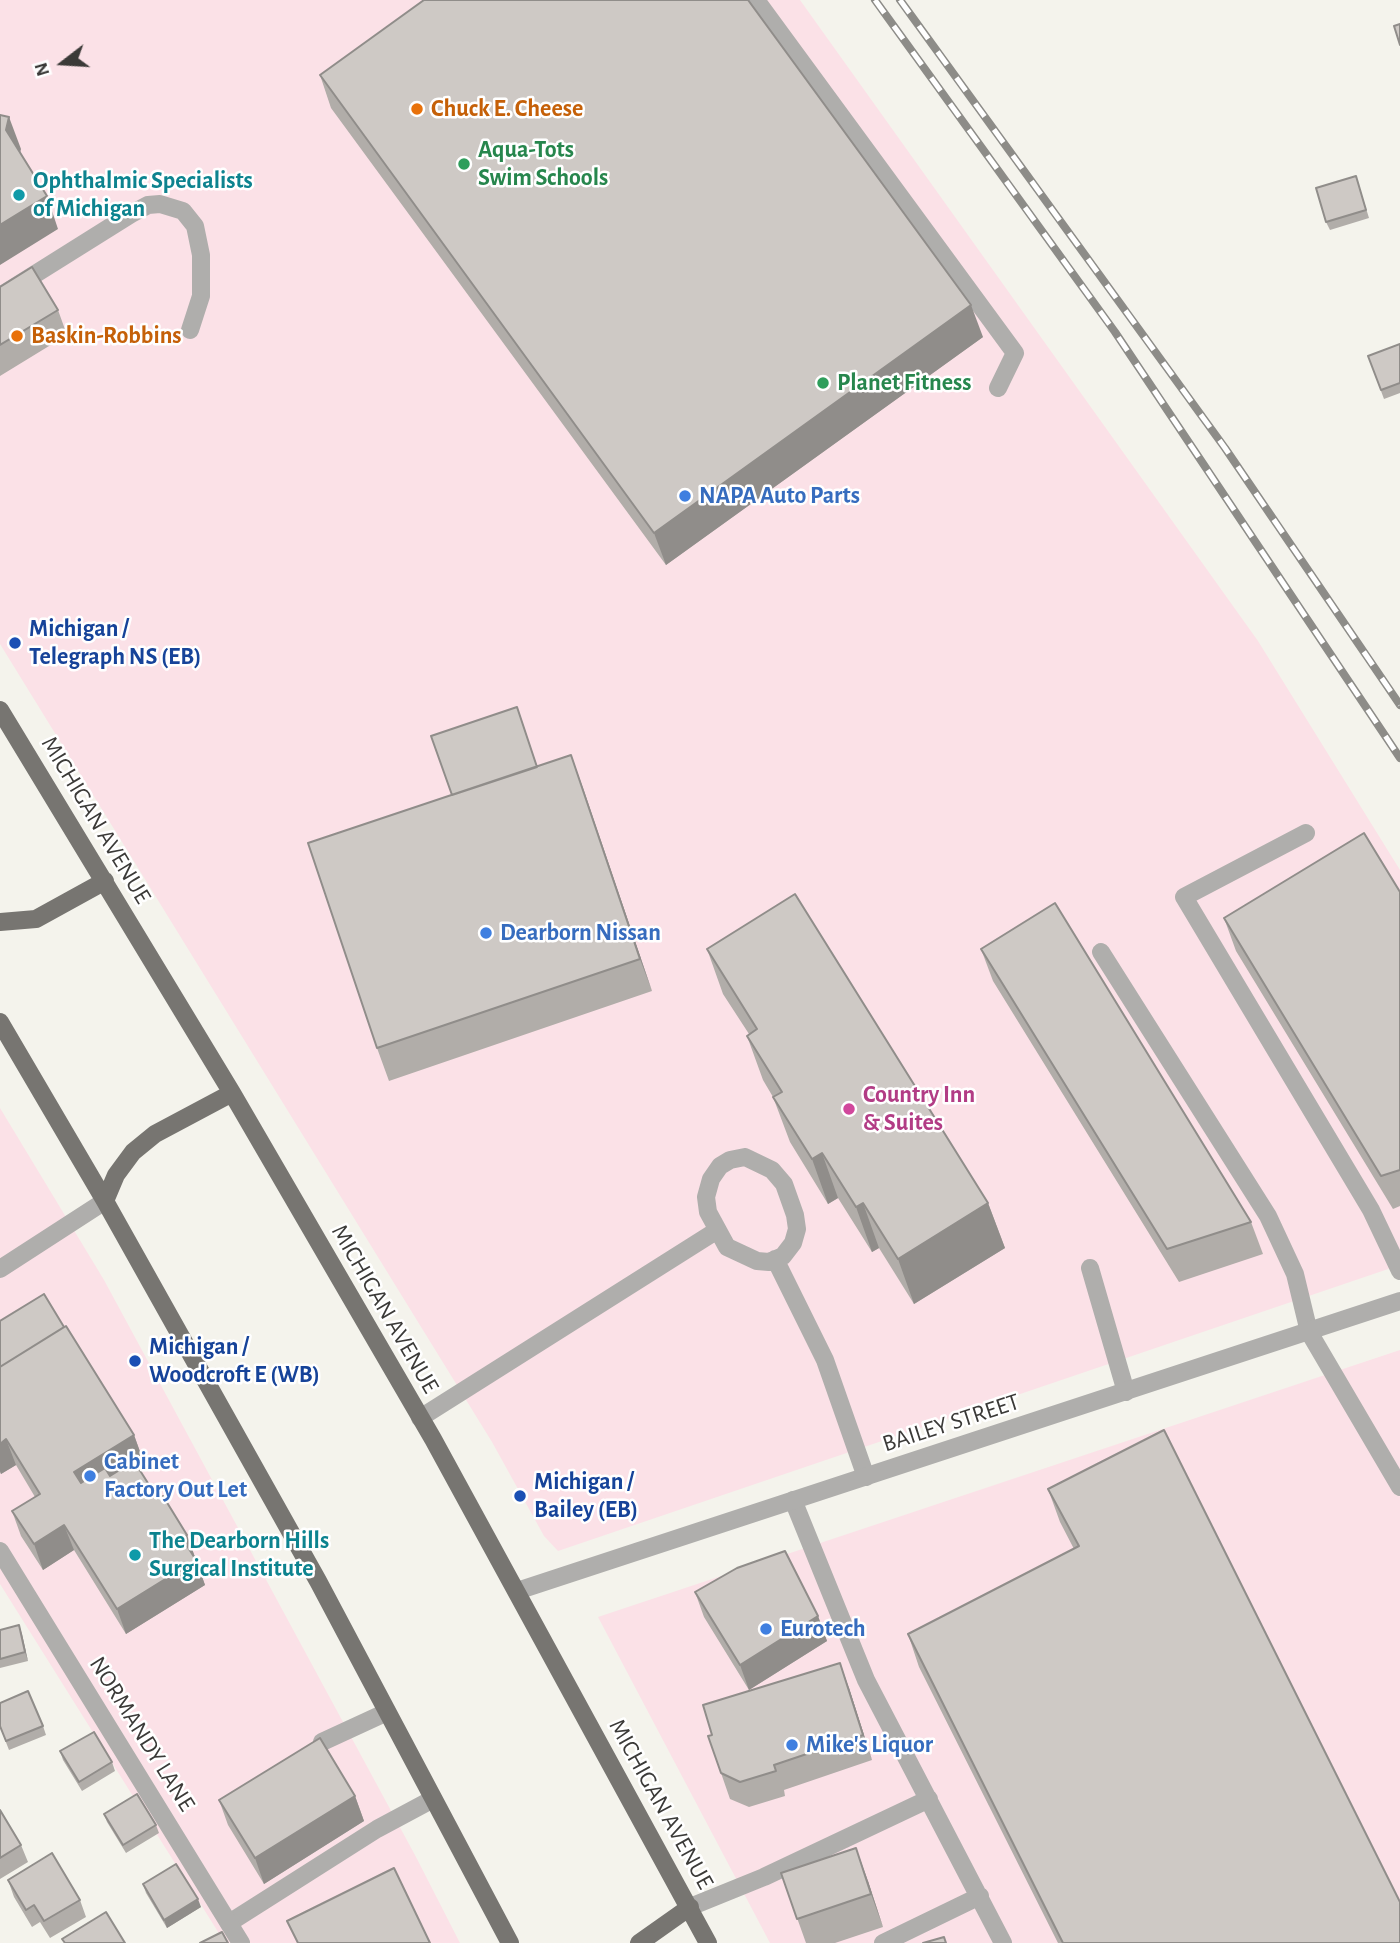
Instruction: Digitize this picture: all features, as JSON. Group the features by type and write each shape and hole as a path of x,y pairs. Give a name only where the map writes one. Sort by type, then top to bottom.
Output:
{"main road":[{"name":"MICHIGAN AVENUE","path":"0,710 232,1093 420,1418 708,1943"},
{"path":"0,922 36,919 105,881"},
{"path":"0,1022 105,1202 318,1581 509,1943"},
{"path":"105,1202 116,1175 133,1152 155,1134 232,1093"},
{"path":"639,1943 690,1907"}],"street":[{"path":"756,0 1015,353 998,388"},
{"path":"0,296 131,214 148,205 160,204 183,211 195,226 201,255 201,296 190,330"},
{"path":"1306,833 1184,897 1371,1210 1400,1271"},
{"path":"1101,952 1268,1216 1296,1274 1309,1332 1400,1487"},
{"path":"745,1157 759,1162 784,1184 795,1215 793,1243 783,1256 775,1259 757,1261 737,1254 727,1247 716,1231 708,1212 706,1197 711,1179 720,1166 730,1160 745,1157"},
{"path":"0,1269 105,1202"},
{"path":"420,1418 716,1231"},
{"path":"775,1259 825,1360 866,1477"},
{"path":"1090,1268 1126,1392"},
{"name":"BAILEY STREET","path":"517,1591 1400,1301"},
{"path":"793,1500 866,1680 1003,1943"},
{"name":"NORMANDY LANE","path":"0,1551 241,1943"},
{"path":"322,1742 387,1712"},
{"path":"229,1923 376,1829 433,1798"},
{"path":"690,1907 764,1877 929,1798"},
{"path":"883,1943 980,1896"}],"shaded area":[{"path":"0,0 800,0 1258,641 1400,870 1400,1265 558,1551 544,1536 492,1442 0,644"},
{"path":"0,1108 104,1280 460,1943 225,1943 0,1584"},
{"path":"1400,1350 1400,1943 770,1943 598,1617"}],"building":[{"path":"424,0 748,0 971,305 654,533 320,75"},
{"path":"1400,24 1400,45 1394,26"},
{"path":"0,115 9,117 6,130 47,196 0,225"},
{"path":"1356,176 1366,210 1326,222 1316,188"},
{"path":"32,267 58,310 0,345 0,287"},
{"path":"1400,344 1400,383 1381,390 1368,356"},
{"path":"517,707 537,767 452,795 431,736"},
{"name":"Dearborn Nissan","path":"571,755 640,959 377,1048 308,843"},
{"path":"1364,833 1400,892 1400,1170 1381,1176 1224,918"},
{"name":"Country Inn & Suites","path":"795,894 988,1203 898,1259 863,1203 856,1207 822,1153 812,1159 773,1097 782,1092 747,1036 757,1029 707,949"},
{"path":"1055,903 1251,1222 1167,1249 981,949"},
{"path":"44,1294 64,1327 0,1367 0,1321"},
{"path":"66,1326 134,1435 74,1472 81,1483 105,1468 110,1476 134,1461 158,1499 163,1496 187,1535 182,1538 196,1560 117,1609 64,1525 34,1544 12,1511 40,1494 6,1439 0,1444 0,1367"},
{"path":"1164,1430 1400,1902 1400,1943 1063,1943 908,1634 1079,1546 1048,1489"},
{"name":"Eurotech","path":"785,1551 818,1616 740,1665 695,1592 737,1568"},
{"path":"19,1625 25,1652 0,1659 0,1630"},
{"name":"Mike's Liquor","path":"840,1663 863,1735 774,1765 776,1771 740,1782 721,1773 708,1736 712,1735 703,1705"},
{"path":"28,1691 43,1726 6,1741 0,1726 0,1703"},
{"path":"94,1732 112,1762 79,1782 60,1751"},
{"path":"320,1738 355,1796 255,1858 219,1800"},
{"path":"137,1794 156,1825 123,1845 104,1814"},
{"path":"0,1810 21,1845 0,1858"},
{"path":"856,1848 871,1894 797,1919 781,1873"},
{"path":"52,1853 80,1900 44,1921 34,1905 26,1910 8,1880"},
{"path":"176,1864 198,1899 164,1920 143,1884"},
{"path":"394,1868 430,1943 298,1943 287,1921"},
{"path":"106,1912 125,1943 65,1943 62,1939"},
{"path":"222,1932 228,1943 200,1943"},
{"path":"944,1937 946,1943 923,1943"}],"railway":[{"path":"875,0 1115,332 1400,758"},
{"path":"900,0 1225,448 1400,705"}],"place":[{"name":"Chuck E. Cheese","path":"417,109"},
{"name":"Aqua-Tots Swim Schools","path":"464,164"},
{"name":"Ophthalmic Specialists of Michigan","path":"19,195"},
{"name":"Baskin-Robbins","path":"17,336"},
{"name":"Planet Fitness","path":"823,383"},
{"name":"NAPA Auto Parts","path":"685,496"},
{"name":"Michigan / Telegraph NS (EB)","path":"15,643"},
{"name":"Dearborn Nissan","path":"486,933"},
{"name":"Country Inn & Suites","path":"849,1109"},
{"name":"Michigan / Woodcroft E (WB)","path":"135,1361"},
{"name":"Cabinet Factory Out Let","path":"90,1476"},
{"name":"Michigan / Bailey (EB)","path":"520,1496"},
{"name":"The Dearborn Hills Surgical Institute","path":"135,1555"},
{"name":"Eurotech","path":"766,1629"},
{"name":"Mike's Liquor","path":"792,1745"}]}
